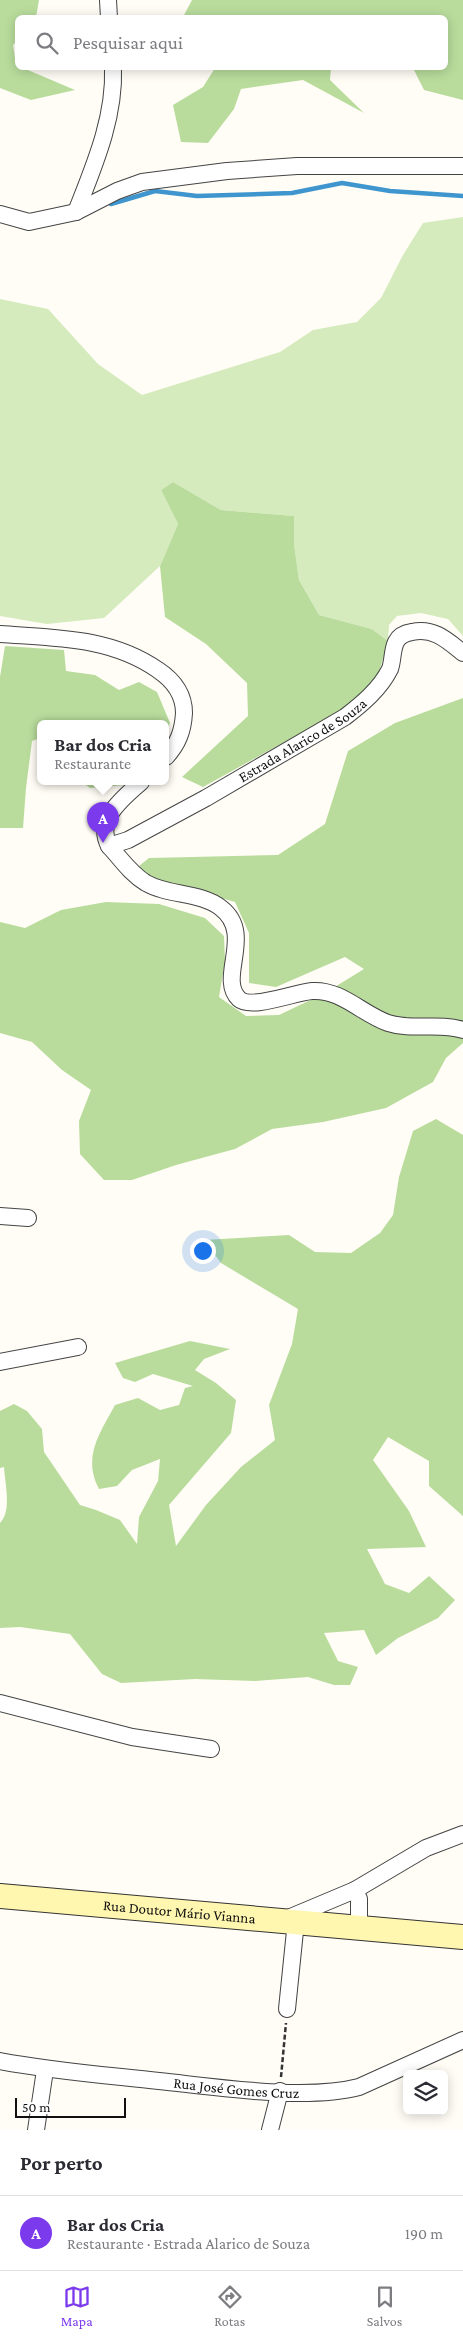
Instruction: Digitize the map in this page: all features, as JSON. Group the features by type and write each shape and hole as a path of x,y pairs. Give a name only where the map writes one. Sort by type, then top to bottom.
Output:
{"main road":[{"name":"Rua Doutor Mário Vianna","path":"0,1896 463,1937"}],"street":[{"path":"108,0 109,15"},
{"path":"76,212 93,169 110,110 114,90 113,70"},
{"path":"0,214 29,222 76,212 117,191 142,182 170,177 297,166 463,166"},
{"name":"Estrada Alarico de Souza","path":"109,846 128,840 206,798 345,717 362,704 382,681 390,667 399,638 407,633 425,630 440,635 463,653"},
{"path":"0,634 73,640 117,647 146,661 166,676 180,690 184,706 183,729 174,748 169,754"},
{"path":"137,785 123,797 106,823 106,839 109,846 133,874 148,884 209,901 222,908 230,918 235,932 236,950 232,972 232,986 234,994 243,1002 266,1001 313,990 336,994 387,1022 404,1026 455,1027 463,1030"},
{"path":"0,1216 28,1218"},
{"path":"0,1362 78,1347"},
{"path":"0,1703 132,1737 211,1749"},
{"path":"287,2009 290,1921 355,1890 426,1848 463,1834"},
{"path":"355,1890 359,1899 359,1927"},
{"name":"Rua José Gomes Cruz","path":"0,2061 45,2070 210,2087 280,2091 346,2090 360,2087 463,2040"},
{"path":"36,2130 45,2070"},
{"path":"270,2130 280,2091"}],"path":[{"path":"280,2091 287,2009"}],"green space":[{"path":"0,0 39,0 36,15 15,15 15,42 13,45 15,70 28,70 75,90 31,100 0,88"},
{"path":"192,0 463,0 463,100 424,90 414,70 448,70 448,15 184,15"},
{"path":"214,70 331,70 330,80 364,113 303,80 241,89 234,109 208,143 181,142 173,105 203,87"},
{"path":"463,217 463,636 448,619 421,613 397,616 389,625 388,641 372,629 319,615 299,580 294,544 293,516 221,510 173,482 161,490 178,524 160,566 104,618 47,624 0,616 0,299 48,309 98,364 142,395 280,352 313,330 357,322 381,298 403,255 423,223"},
{"path":"173,482 221,510 294,516 294,544 299,580 319,615 372,629 388,641 378,676 355,703 203,787 182,777 248,716 247,683 206,644 165,617 160,566 178,524 161,490"},
{"path":"5,646 64,650 66,671 95,675 119,690 139,682 157,692 169,720 37,720 37,739 32,741 23,828 0,828 0,677"},
{"path":"463,698 463,1043 446,1058 433,1082 386,1108 323,1122 272,1129 235,1149 176,1165 132,1180 104,1180 80,1154 79,1121 91,1090 62,1070 32,1042 0,1033 0,922 25,928 61,910 106,902 159,904 205,918 224,936 225,961 219,997 246,1016 279,1015 325,993 364,969 345,957 276,987 249,983 249,933 235,902 152,878 139,866 149,858 278,855 325,824 348,751 395,723"},
{"path":"86,785 125,785 90,788"},
{"path":"436,1119 463,1135 463,1516 429,1486 429,1461 388,1437 373,1460 409,1511 426,1547 367,1549 385,1584 409,1593 429,1576 455,1600 438,1618 398,1638 376,1655 364,1630 324,1633 338,1661 358,1667 350,1685 334,1685 308,1677 255,1681 195,1679 121,1683 102,1674 70,1634 20,1627 0,1628 0,1523 6,1512 7,1497 4,1467 0,1468 0,1411 14,1404 27,1411 42,1429 44,1452 80,1505 120,1520 137,1544 139,1517 158,1481 160,1459 132,1470 117,1486 99,1489 92,1466 95,1446 115,1405 138,1398 160,1410 179,1405 185,1388 193,1386 153,1374 135,1382 123,1378 115,1363 190,1341 230,1349 204,1359 195,1370 216,1383 236,1400 231,1433 169,1505 176,1546 206,1505 241,1467 275,1440 269,1405 292,1344 298,1309 221,1263 204,1240 289,1235 315,1252 351,1253 380,1233 393,1215 399,1177 413,1131"}],"waterway":[{"path":"111,204 155,191 197,196 292,193 342,183 390,191 463,196"}],"place":[{"name":"Bar dos Cria","path":"103,843"}]}
